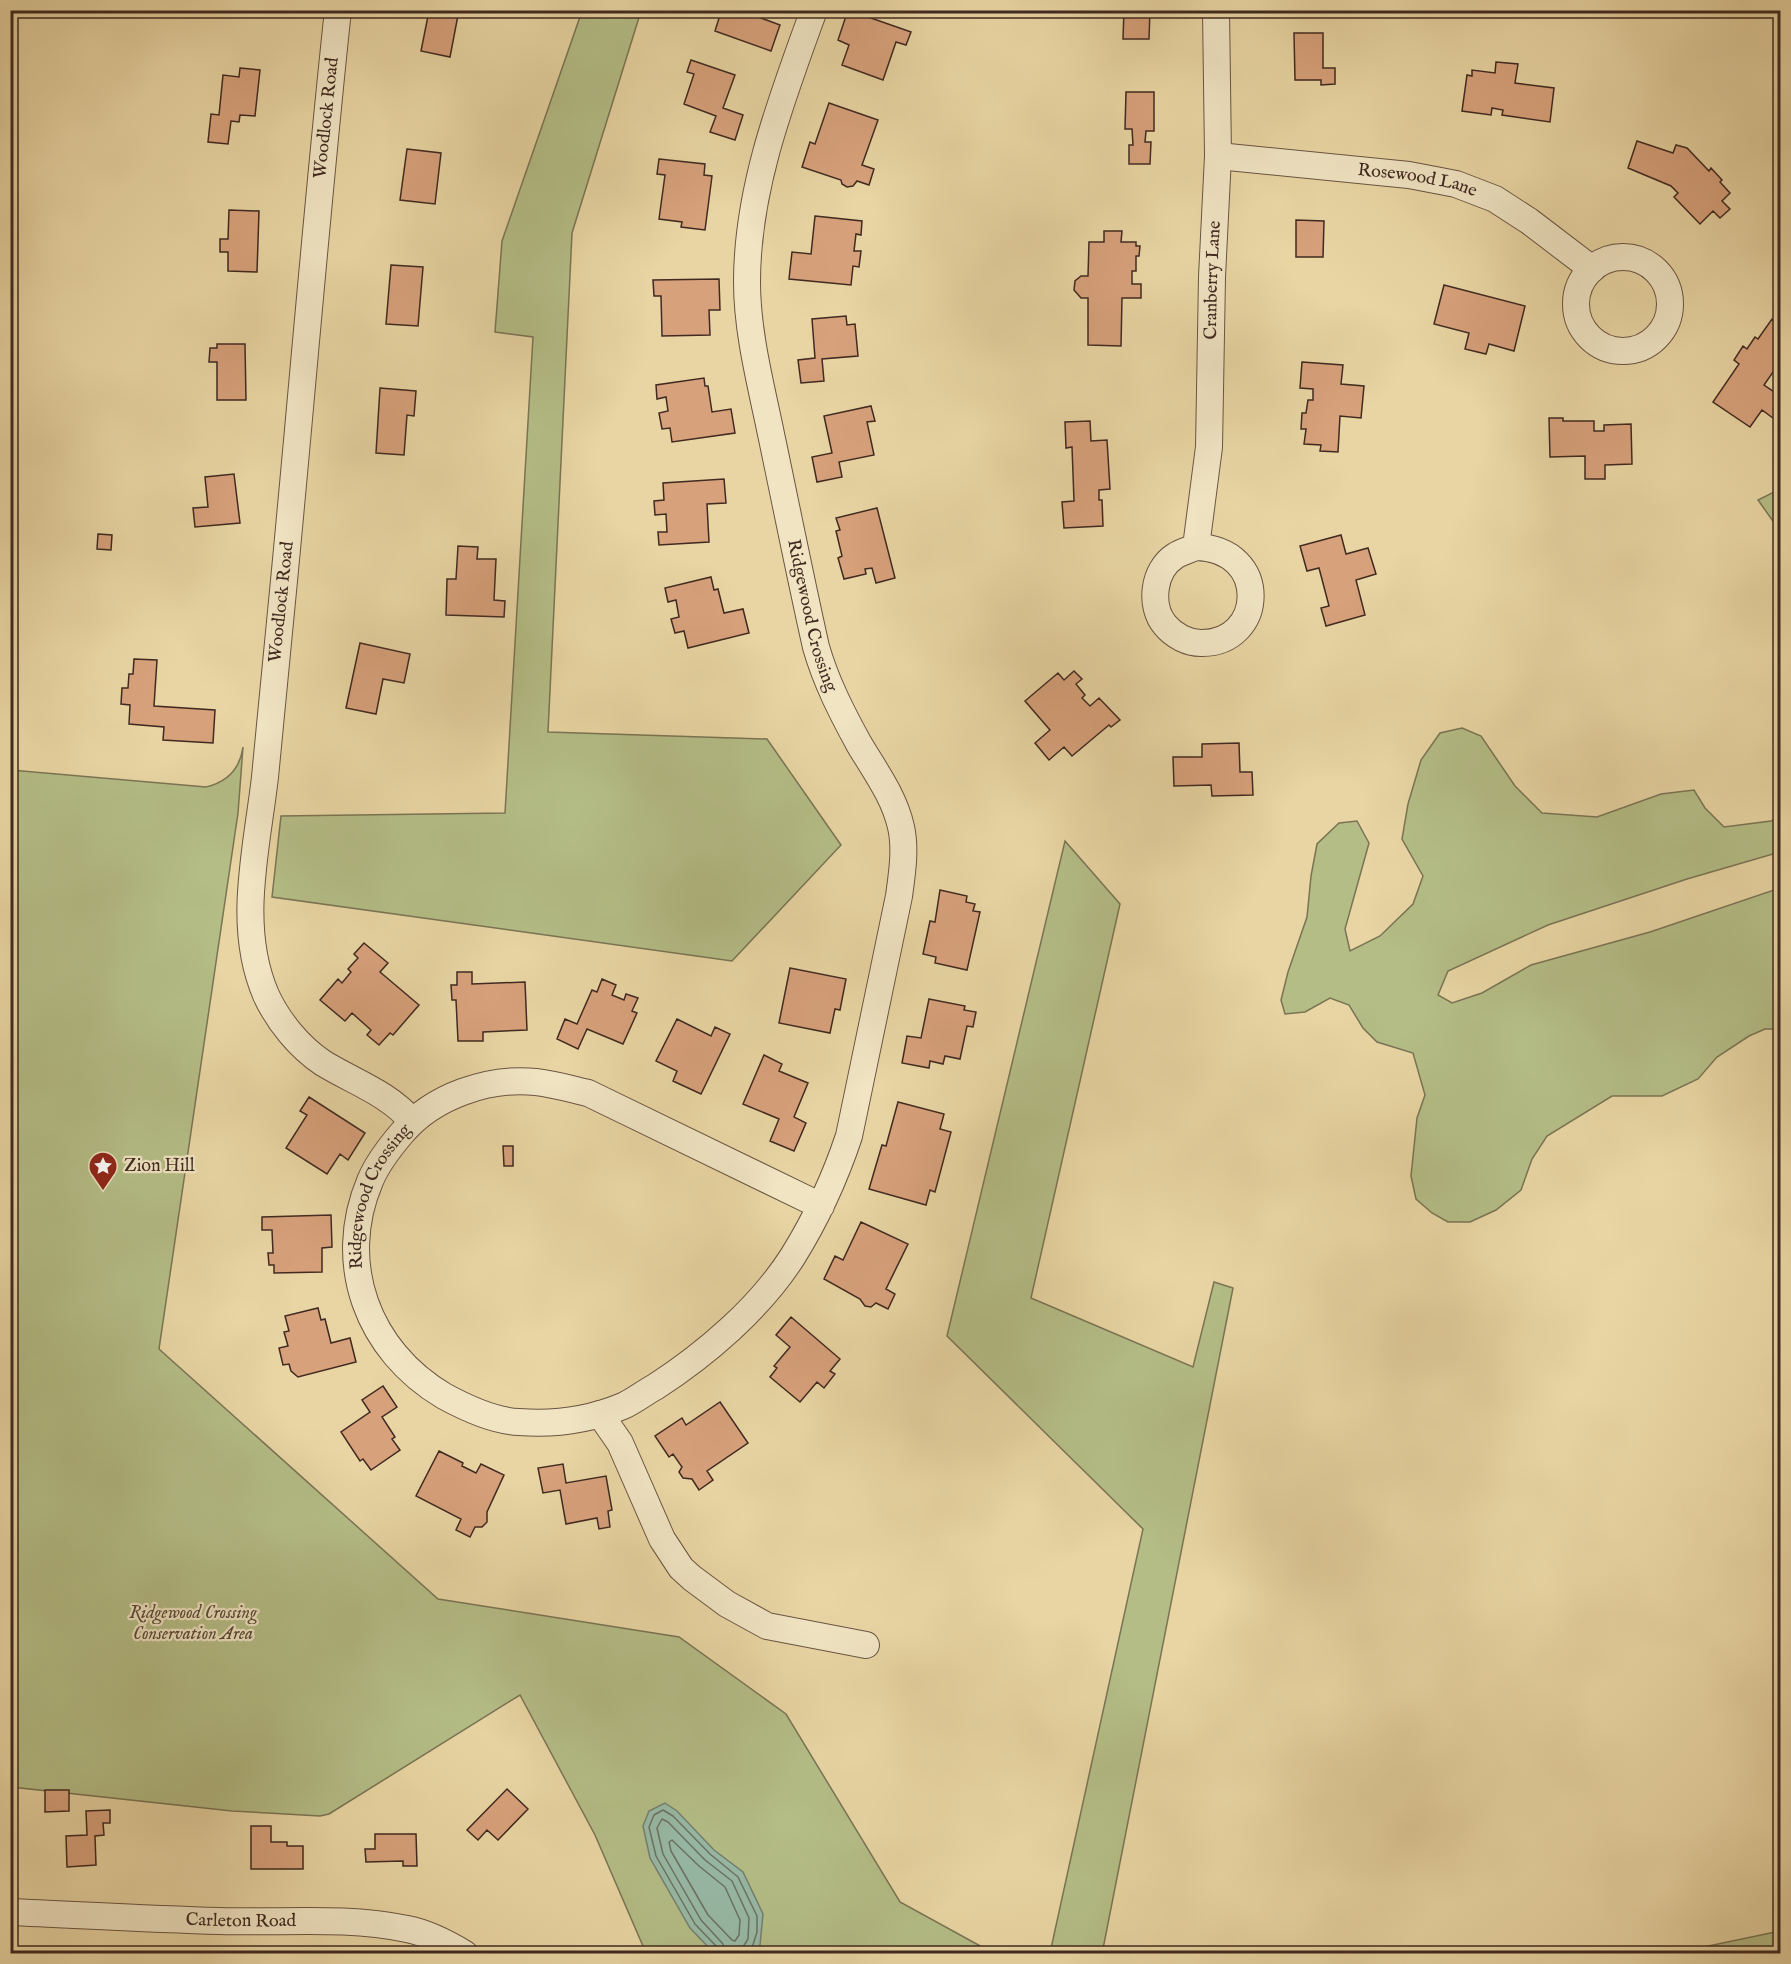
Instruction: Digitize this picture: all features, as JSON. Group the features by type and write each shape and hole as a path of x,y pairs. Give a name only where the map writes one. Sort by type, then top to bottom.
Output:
{"street":[{"name":"Woodlock Road","path":"339,10 319,186 265,777 253,865 250,930 255,965 267,995 278,1017 299,1042 320,1061 399,1106 412,1121"},
{"name":"Ridgewood Crossing","path":"814,10 780,106 756,192 747,282 748,317 823,673 858,742 894,803 902,829 904,858 900,896 849,1137 821,1206 792,1258 749,1311 728,1332 683,1369 626,1404 600,1414 571,1422 515,1422 481,1413 454,1401 430,1387 398,1360 371,1319 359,1285 356,1255 360,1208 382,1158 412,1121 443,1101 475,1088 502,1082 562,1086 588,1094 821,1206"},
{"name":"Cranberry Lane","path":"1196,547 1209,447 1212,277 1218,156 1216,10"},
{"name":"Rosewood Lane","path":"1218,156 1409,175 1456,184 1495,199 1592,268"},
{"path":"600,1414 620,1443 662,1539 681,1568 692,1578 727,1604 767,1626 866,1645"},
{"name":"Carleton Road","path":"10,1912 221,1921 328,1921 375,1924 426,1934 465,1953"}],"green space":[{"path":"582,11 641,11 572,233 548,732 767,739 841,845 732,961 272,897 281,816 505,813 533,337 495,332 502,241"},
{"path":"1780,489 1780,531 1758,500"},
{"path":"1462,728 1481,736 1515,786 1542,813 1597,817 1661,794 1694,790 1705,808 1724,827 1771,821 1780,817 1780,852 1687,879 1548,925 1448,971 1438,995 1452,1003 1482,993 1531,965 1650,932 1780,888 1780,1029 1765,1029 1749,1036 1717,1057 1698,1079 1662,1096 1612,1096 1547,1136 1532,1159 1521,1190 1496,1210 1470,1222 1448,1222 1432,1213 1416,1199 1411,1176 1417,1118 1425,1095 1413,1053 1377,1042 1363,1028 1349,1005 1330,998 1305,1012 1285,1014 1281,1000 1307,917 1317,844 1339,823 1357,821 1369,843 1345,929 1350,951 1380,936 1413,904 1423,876 1402,839 1408,804 1421,760 1440,733"},
{"name":"Ridgewood Crossing Conservation Area","path":"243,747 238,813 159,1349 438,1599 679,1637 786,1714 900,1902 993,1953 646,1953 595,1835 520,1695 329,1814 320,1816 232,1811 11,1787 11,770 206,787 220,782 236,768"},
{"path":"1065,841 1120,904 1031,1298 1193,1367 1214,1282 1233,1288 1102,1954 1050,1953 1143,1529 947,1336"},
{"path":"1780,1931 1780,1953 1675,1953"}],"water":[{"path":"665,1803 677,1811 714,1850 743,1872 763,1914 760,1945 754,1953 714,1953 690,1928 650,1858 643,1826 649,1811"}],"building":[{"path":"432,10 459,10 450,57 421,51 428,16 431,17"},
{"path":"713,10 764,10 761,18 780,25 771,51 715,31 720,15 712,13"},
{"path":"848,10 911,32 906,45 896,42 883,80 842,65 849,45 838,40"},
{"path":"1124,10 1150,10 1149,39 1123,39"},
{"path":"1294,33 1323,33 1323,68 1335,68 1335,84 1321,85 1321,80 1295,80"},
{"path":"691,60 735,75 723,108 743,115 735,140 710,132 716,116 684,104 694,74 687,72"},
{"path":"1496,62 1518,64 1515,83 1554,88 1550,122 1502,115 1503,110 1492,108 1491,115 1462,111 1467,75 1472,76 1472,70 1495,73"},
{"path":"240,68 260,70 255,116 240,115 239,122 231,121 228,144 208,142 211,114 219,115 223,75 239,77"},
{"path":"1126,92 1154,92 1154,131 1146,131 1145,142 1151,142 1150,164 1129,164 1129,145 1133,145 1132,129 1125,129"},
{"path":"829,103 878,120 862,165 874,169 869,185 857,181 853,186 847,187 842,184 841,180 802,167 810,142 815,144"},
{"path":"1637,141 1673,153 1676,145 1687,148 1709,171 1711,168 1722,180 1720,182 1730,193 1722,201 1730,209 1720,218 1713,211 1700,224 1674,197 1678,193 1671,186 1628,168"},
{"path":"407,149 441,153 435,204 400,200"},
{"path":"659,159 705,164 704,175 712,176 705,230 681,227 682,222 659,219 665,175 657,174"},
{"path":"229,210 259,211 257,272 228,271 228,252 220,252 220,239 228,239"},
{"path":"815,216 862,221 861,235 856,234 854,251 861,251 859,267 853,266 851,285 789,279 792,252 811,254"},
{"path":"1296,220 1324,221 1323,257 1296,257"},
{"path":"1104,231 1122,231 1121,242 1136,242 1136,246 1140,246 1139,256 1136,256 1136,271 1132,271 1132,284 1141,284 1141,298 1122,298 1121,346 1088,345 1088,298 1081,298 1074,290 1075,281 1081,276 1088,276 1089,242 1104,242"},
{"path":"391,265 423,267 418,326 386,324"},
{"path":"719,279 720,310 709,310 710,335 662,336 661,296 654,296 653,280"},
{"path":"1444,285 1525,306 1514,351 1489,344 1486,354 1465,349 1469,333 1434,324"},
{"path":"846,316 847,325 855,324 858,356 822,359 824,381 801,383 798,360 815,358 812,319"},
{"path":"1772,319 1780,325 1780,373 1775,369 1764,385 1780,396 1780,416 1777,421 1762,410 1750,427 1713,402 1739,364 1734,360 1743,346 1747,349 1755,337 1758,339"},
{"path":"217,344 245,344 246,400 217,400 217,362 209,362 210,348 217,348"},
{"path":"1302,362 1343,365 1341,384 1364,386 1361,418 1340,416 1338,452 1320,451 1321,445 1304,444 1306,429 1301,429 1302,413 1306,413 1308,400 1313,400 1313,389 1300,388"},
{"path":"704,378 705,386 708,386 712,412 731,409 735,433 672,442 670,428 662,429 659,413 668,411 666,397 657,399 656,385"},
{"path":"380,388 416,391 414,416 407,415 404,455 376,453"},
{"path":"871,406 875,421 867,422 874,455 839,462 842,477 817,482 812,457 832,453 824,416"},
{"path":"1549,418 1563,418 1563,421 1594,421 1594,431 1604,431 1604,425 1631,424 1632,464 1605,465 1605,479 1585,479 1585,456 1550,457"},
{"path":"1090,421 1091,441 1107,440 1110,489 1099,490 1099,500 1102,500 1103,526 1064,528 1062,502 1074,501 1072,447 1066,448 1065,422"},
{"path":"234,474 240,523 195,527 193,508 208,507 205,477"},
{"path":"724,479 726,503 707,504 709,542 659,545 658,532 667,532 666,514 655,515 654,501 664,500 663,483"},
{"path":"877,508 895,578 876,583 872,568 865,569 866,574 844,579 838,558 842,556 836,531 840,530 836,518"},
{"path":"98,534 112,535 111,550 97,549"},
{"path":"1341,535 1346,554 1368,548 1376,574 1356,580 1365,615 1326,626 1321,608 1329,606 1319,568 1307,571 1300,546"},
{"path":"458,546 478,547 477,559 496,559 494,600 505,601 504,617 446,615 447,579 456,579"},
{"path":"711,577 714,590 718,589 724,613 743,609 749,633 688,648 684,631 675,633 671,619 679,617 676,600 668,602 665,588"},
{"path":"360,643 410,654 404,683 383,679 376,714 346,708"},
{"path":"134,659 157,660 154,706 215,710 213,743 163,740 164,727 129,724 130,705 121,704 122,688 128,688 129,674 133,674"},
{"path":"1074,671 1082,679 1076,684 1085,695 1082,698 1090,706 1099,698 1120,720 1111,727 1109,725 1072,756 1064,747 1049,760 1035,743 1050,730 1025,701 1058,673 1064,680"},
{"path":"1239,743 1240,772 1252,772 1253,795 1212,796 1211,785 1174,786 1173,757 1202,757 1202,744"},
{"path":"940,890 967,896 966,902 975,904 973,911 980,912 967,970 935,963 936,957 923,954 930,921 935,922"},
{"path":"364,943 388,963 380,972 419,1005 393,1035 390,1033 379,1045 367,1035 371,1030 352,1013 345,1021 320,1000 338,979 342,983 351,972 348,969 358,958 354,954"},
{"path":"790,968 846,979 840,1010 835,1009 830,1033 779,1023"},
{"path":"457,972 472,972 472,984 525,982 527,1030 483,1032 483,1041 458,1041 456,1000 452,1000 451,985 457,985"},
{"path":"602,979 616,985 612,995 624,1000 626,994 638,998 632,1011 637,1013 623,1044 587,1029 578,1049 557,1039 565,1019 577,1024 592,990 597,992"},
{"path":"929,999 965,1006 964,1010 976,1012 973,1027 967,1026 960,1059 945,1056 943,1064 930,1061 929,1068 902,1063 907,1036 921,1038"},
{"path":"677,1019 711,1036 715,1027 730,1034 701,1094 673,1081 677,1071 656,1061"},
{"path":"764,1055 782,1064 779,1071 808,1083 794,1117 806,1123 794,1151 770,1141 779,1119 743,1104"},
{"path":"309,1097 365,1133 348,1160 340,1154 327,1174 286,1148 307,1115 300,1111"},
{"path":"898,1102 944,1114 940,1129 951,1132 935,1192 930,1190 926,1205 869,1189 882,1145 886,1146"},
{"path":"503,1146 513,1146 513,1166 504,1166"},
{"path":"331,1215 332,1247 322,1248 322,1272 274,1273 274,1265 269,1265 268,1253 273,1253 272,1230 262,1230 262,1217"},
{"path":"861,1222 908,1244 886,1289 895,1294 888,1309 876,1303 871,1307 865,1306 860,1299 824,1279 835,1256 843,1260"},
{"path":"318,1308 321,1320 325,1319 331,1343 350,1338 356,1362 298,1377 291,1371 289,1364 283,1365 279,1348 288,1346 284,1332 289,1331 285,1316"},
{"path":"791,1317 840,1359 830,1371 835,1374 824,1388 817,1382 800,1402 770,1377 777,1368 774,1366 790,1347 776,1335"},
{"path":"383,1386 397,1407 382,1417 395,1437 392,1439 400,1450 371,1470 363,1459 360,1461 341,1432 370,1412 362,1400"},
{"path":"720,1402 748,1443 707,1471 713,1480 699,1490 692,1479 683,1478 679,1472 682,1467 673,1454 669,1457 655,1436 682,1418 686,1425"},
{"path":"439,1451 463,1463 462,1466 476,1473 481,1464 504,1475 487,1512 487,1522 482,1527 475,1527 470,1537 456,1530 461,1519 416,1496"},
{"path":"563,1464 566,1483 606,1476 612,1510 608,1511 610,1527 599,1529 597,1518 566,1524 560,1490 543,1493 538,1468"},
{"path":"507,1789 528,1809 498,1840 487,1830 478,1840 467,1830"},
{"path":"45,1790 69,1790 69,1811 45,1812"},
{"path":"110,1810 110,1823 103,1823 104,1835 95,1836 96,1865 67,1867 66,1836 87,1835 86,1811"},
{"path":"251,1826 271,1826 271,1842 287,1842 287,1846 303,1846 303,1869 251,1869"},
{"path":"375,1834 416,1834 417,1866 403,1866 403,1861 366,1862 365,1849 375,1849"}],"place":[{"name":"Zion Hill","path":"103,1192"}]}
